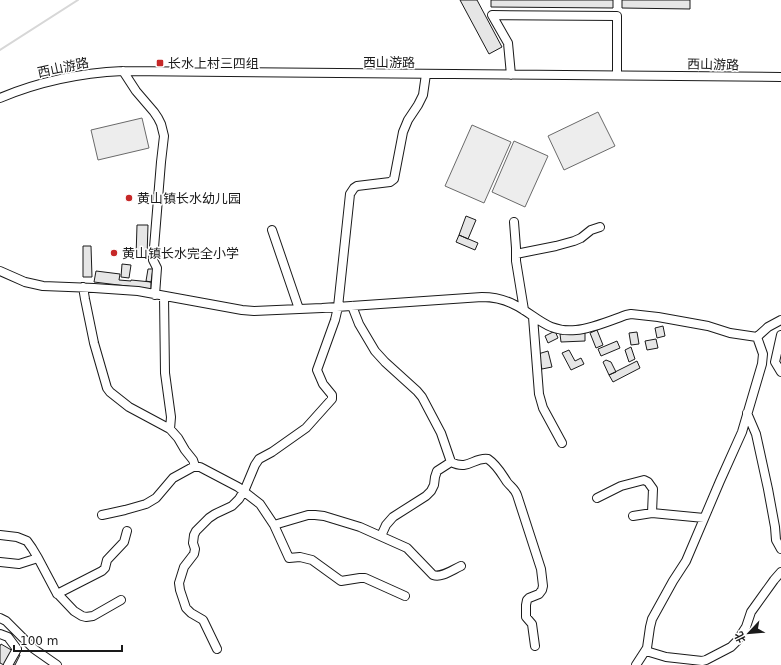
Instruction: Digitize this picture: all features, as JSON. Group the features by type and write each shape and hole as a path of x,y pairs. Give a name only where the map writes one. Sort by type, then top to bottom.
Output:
{"street":[{"path":"511,75 508,43 492,15 617,16 617,75"},
{"name":"西山游路","path":"0,98 27,88 59,79 94,73 123,71 781,77"},
{"path":"123,71 136,91 158,118 164,136 153,260 158,268 155,295"},
{"path":"217,649 203,620 191,613 186,608 180,590 179,580 184,567 194,554 194,536 211,516 232,506 239,499 259,459 272,452 306,428 332,399 332,394 323,384 317,370 335,320 338,307 350,194 357,186 390,182 394,179 403,132 408,120 423,96 426,74"},
{"path":"514,222 516,261 524,310"},
{"path":"516,254 574,241 581,238 591,230 600,228"},
{"path":"272,230 299,309"},
{"path":"0,271 25,282 43,286 123,290 254,311 482,297 500,299 516,305 539,321 552,327 567,330 584,329 631,314 708,326 730,333 757,337 781,320"},
{"path":"83,287 94,343 107,388 129,407 170,429 193,460 195,466"},
{"path":"164,296 165,373 171,416 170,429"},
{"path":"352,306 359,324 376,351 385,362 417,391 426,403 441,433 451,462 458,465 466,465 481,459 488,459 498,467 508,483 515,489 543,578 541,592 529,598 526,602 526,617 532,624 536,646"},
{"path":"533,316 539,394 543,408 562,443"},
{"path":"781,335 775,362 781,372"},
{"path":"636,665 646,651 652,619 673,581 686,562 742,432 762,364 763,354 757,337"},
{"path":"747,413 756,434 770,497 776,540 781,549"},
{"path":"381,536 386,525 394,516 429,494 434,485 437,471 451,462"},
{"path":"102,515 126,510 148,503 156,498 173,478 195,466 200,467 238,487 260,504 274,525 289,558 300,557 312,560 341,581 365,578 405,596"},
{"path":"597,498 621,486 644,480 648,482 653,489 652,513"},
{"path":"633,516 652,513 704,518"},
{"path":"274,525 308,515 324,516 360,527 407,548 433,575 440,576 460,566"},
{"path":"57,594 102,571 105,568 107,560 124,542 127,531"},
{"path":"0,534 17,537 26,541 38,558 57,594 61,596 74,611 86,618 93,616 120,600"},
{"path":"0,562 19,564 38,558"},
{"path":"646,651 666,657 702,661 731,647 746,627 751,612 781,572"},
{"path":"0,618 6,621 34,649 57,665"},
{"path":"0,634 8,638 17,649 8,665"}],"shaded area":[{"path":"598,112 615,146 564,170 548,136"},
{"path":"142,118 149,148 98,160 91,130"},
{"path":"472,125 511,142 484,203 445,186"},
{"path":"514,141 548,156 525,207 492,192"}],"building":[{"path":"460,0 477,0 502,47 489,54"},
{"path":"491,0 613,0 613,8 491,7"},
{"path":"622,0 690,0 690,9 622,8"},
{"path":"466,216 476,220 468,239 459,235"},
{"path":"137,225 148,225 147,257 136,257"},
{"path":"459,235 478,243 475,250 456,242"},
{"path":"83,246 91,246 92,277 83,277"},
{"path":"122,264 131,265 129,278 121,277"},
{"path":"148,269 153,269 151,282 146,281"},
{"path":"96,271 120,274 119,280 151,282 151,289 94,282"},
{"path":"663,326 665,336 657,338 655,328"},
{"path":"597,330 603,345 596,348 590,333"},
{"path":"555,331 558,338 548,343 545,336"},
{"path":"637,332 639,344 631,345 629,333"},
{"path":"585,333 585,341 561,342 560,334"},
{"path":"656,339 658,348 647,350 645,341"},
{"path":"617,341 620,348 601,356 598,349"},
{"path":"631,347 635,359 629,362 625,350"},
{"path":"569,350 575,361 581,358 584,364 571,370 562,353"},
{"path":"548,351 552,367 542,369 538,354"},
{"path":"606,360 611,362 616,372 609,375 603,362"},
{"path":"637,361 640,368 613,382 609,375"},
{"path":"1,644 20,655 15,665 4,665 0,663"}],"waterway":[{"path":"0,50 78,0"}],"place":[{"name":"长水上村三四组","path":"160,63"},
{"name":"黄山镇长水幼儿园","path":"129,198"},
{"name":"黄山镇长水完全小学","path":"114,253"}]}
